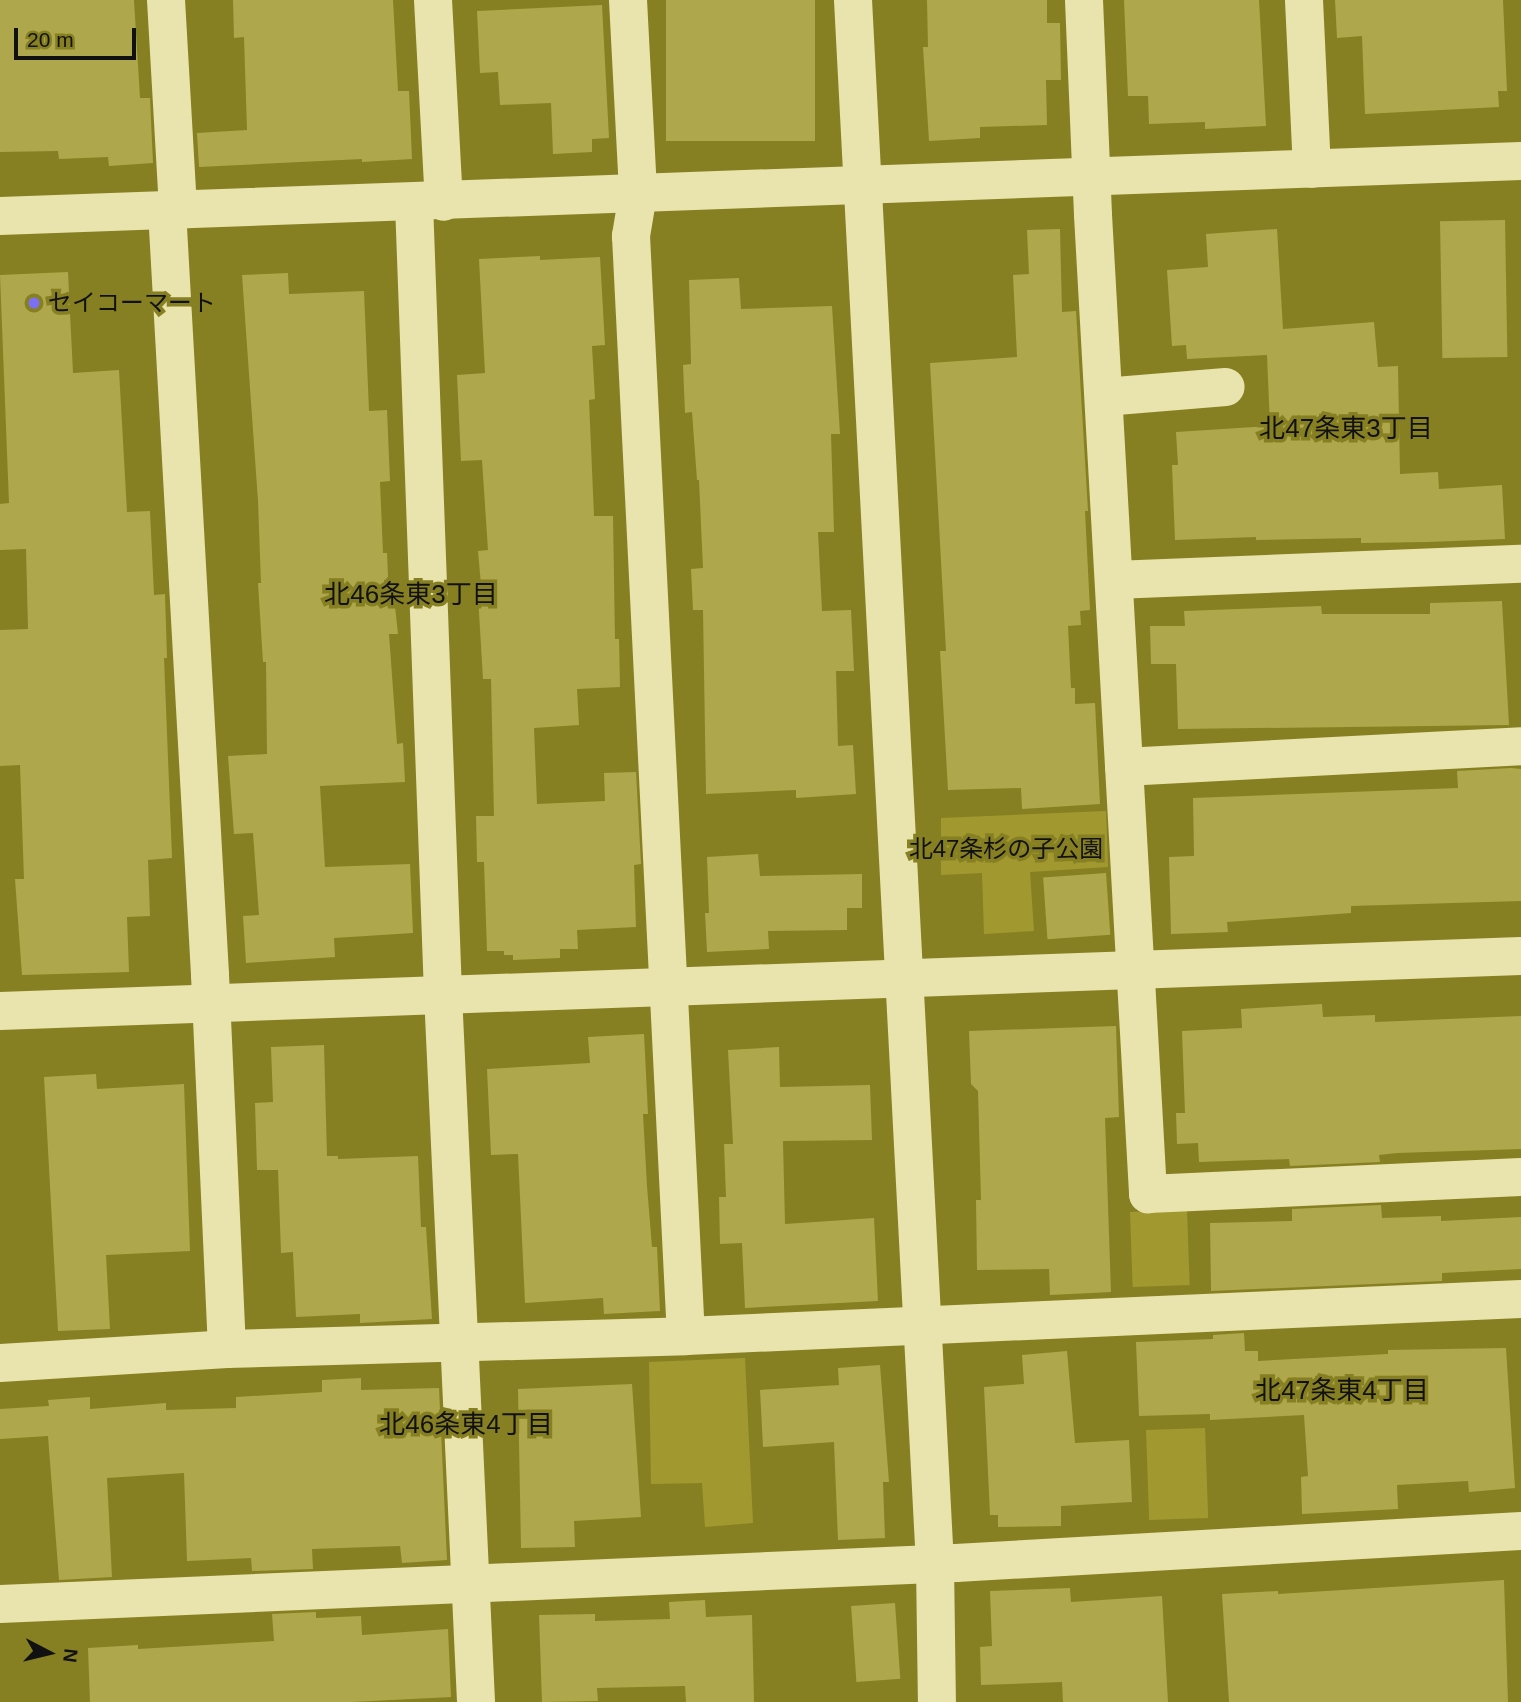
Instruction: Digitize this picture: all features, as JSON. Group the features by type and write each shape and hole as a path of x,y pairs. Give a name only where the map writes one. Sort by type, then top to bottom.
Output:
{"street":[{"path":"166,0 172,210 227,1349"},
{"path":"433,0 429,203 443,994 476,1702"},
{"path":"628,0 638,194 631,236 686,1336"},
{"path":"853,0 902,978 935,1564 937,1702"},
{"path":"1084,0 1091,176 1148,1194 1521,1177"},
{"path":"1304,0 1312,169"},
{"path":"0,216 429,203 1521,161"},
{"path":"1104,397 1226,387"},
{"path":"1114,580 1521,564"},
{"path":"1124,767 1521,746"},
{"path":"0,1011 1521,956"},
{"path":"0,1363 227,1349 686,1336 1521,1299"},
{"path":"0,1604 935,1564 1521,1531"}],"green space":[{"name":"北47条杉の子公園","path":"1106,811 1108,867 1030,872 1034,931 984,934 982,873 941,875 941,818"},
{"path":"1187,1210 1190,1285 1133,1287 1130,1212"},
{"path":"745,1358 753,1523 705,1527 702,1483 651,1484 649,1362"},
{"path":"1205,1428 1208,1518 1149,1520 1146,1430"}],"building":[{"path":"0,0 134,0 140,98 150,98 153,163 109,166 108,157 59,159 58,151 0,152"},
{"path":"233,0 393,0 398,91 409,91 412,159 199,167 197,133 247,130 244,37 234,38"},
{"path":"666,0 815,0 815,141 666,141"},
{"path":"927,0 1047,0 1047,23 1060,23 1061,80 1046,80 1047,125 980,127 980,138 929,141 923,47 928,47"},
{"path":"1124,0 1259,0 1266,126 1205,129 1205,122 1149,124 1148,96 1128,96"},
{"path":"1335,0 1503,0 1507,91 1498,91 1499,107 1365,114 1362,36 1337,38"},
{"path":"602,5 609,138 592,139 592,152 553,154 551,103 500,105 498,72 480,73 477,11"},
{"path":"1505,220 1507,357 1442,358 1440,221"},
{"path":"1060,229 1062,312 1076,311 1088,511 1085,511 1090,610 1080,611 1081,625 1068,626 1071,688 1075,688 1075,704 1095,703 1100,804 1022,809 1021,788 948,790 940,651 946,651 930,363 1017,357 1013,275 1029,274 1027,230"},
{"path":"1277,229 1283,329 1374,322 1378,367 1398,366 1400,474 1438,472 1439,489 1502,485 1505,539 1361,543 1361,538 1256,540 1256,537 1175,540 1172,465 1178,465 1176,432 1270,426 1267,355 1187,359 1186,345 1172,346 1167,270 1208,267 1206,234"},
{"path":"540,256 540,260 600,257 605,345 592,346 595,399 589,400 594,516 613,516 615,639 619,639 620,687 577,689 579,725 534,728 537,804 605,801 604,773 636,772 641,864 634,865 636,927 577,930 578,949 560,949 560,958 513,960 513,955 504,955 504,951 487,951 484,862 477,862 476,816 494,816 491,679 483,679 478,596 482,596 478,551 488,550 482,460 461,461 457,375 485,373 479,259"},
{"path":"68,272 73,373 119,370 127,512 150,511 154,595 165,594 167,658 164,658 172,858 148,860 150,916 127,917 129,972 22,975 15,879 24,879 20,765 0,766 0,630 28,629 26,549 0,550 0,504 9,503 0,275"},
{"path":"288,273 289,294 364,291 369,411 387,410 390,481 380,482 383,553 387,553 389,597 394,597 398,634 389,634 397,744 403,743 405,782 320,786 325,867 410,864 413,933 334,938 335,957 246,963 243,916 259,915 253,833 234,834 228,756 267,754 266,662 263,662 258,583 261,583 258,501 242,275"},
{"path":"739,278 741,309 832,306 840,434 831,434 834,532 818,532 822,611 851,610 854,671 836,671 838,746 853,745 856,794 796,798 796,790 706,794 703,610 693,610 691,569 703,568 699,480 692,412 685,413 683,365 691,364 689,280"},
{"path":"1502,601 1509,725 1178,729 1176,664 1151,664 1150,626 1185,626 1184,611 1321,606 1322,614 1430,614 1430,603"},
{"path":"1521,769 1521,901 1351,906 1351,913 1227,922 1228,932 1171,934 1169,857 1194,856 1193,798 1458,788 1457,771"},
{"path":"758,854 760,876 862,874 862,908 847,908 847,930 768,931 769,949 707,952 707,857"},
{"path":"1106,873 1110,935 1047,939 1043,877"},
{"path":"1322,1004 1323,1017 1375,1015 1375,1022 1521,1016 1521,1149 1397,1153 1379,1155 1380,1162 1290,1166 1289,1159 1199,1162 1198,1143 1177,1144 1176,1113 1185,1113 1182,1031 1242,1028 1241,1009"},
{"path":"1116,1026 1119,1117 1105,1118 1111,1292 1050,1295 1049,1269 977,1270 976,1200 981,1200 978,1091 971,1084 969,1031"},
{"path":"644,1034 648,1114 643,1114 647,1186 652,1247 657,1247 660,1311 604,1314 603,1298 525,1303 518,1154 491,1155 487,1069 590,1063 588,1037"},
{"path":"324,1045 327,1156 338,1156 338,1159 418,1156 421,1227 426,1227 432,1319 360,1323 360,1314 296,1317 293,1252 281,1253 278,1170 257,1170 255,1103 273,1102 271,1047"},
{"path":"779,1047 780,1087 870,1085 872,1140 783,1141 785,1224 874,1218 878,1301 745,1308 742,1243 720,1244 719,1197 726,1197 724,1144 733,1144 728,1050"},
{"path":"96,1074 97,1089 184,1084 190,1251 106,1255 110,1329 58,1331 44,1077"},
{"path":"1381,1205 1382,1218 1441,1216 1441,1221 1521,1217 1521,1269 1442,1273 1442,1281 1211,1291 1210,1223 1292,1221 1292,1209"},
{"path":"1244,1333 1245,1351 1258,1351 1258,1361 1388,1354 1388,1350 1506,1348 1515,1488 1469,1492 1468,1481 1397,1485 1398,1509 1302,1514 1301,1477 1308,1476 1304,1415 1210,1420 1210,1414 1139,1416 1136,1342 1213,1339 1213,1335"},
{"path":"1067,1351 1075,1443 1129,1440 1132,1502 1061,1506 1061,1526 998,1527 998,1515 990,1515 984,1387 1024,1384 1022,1355"},
{"path":"880,1365 889,1482 883,1482 885,1538 838,1540 834,1442 763,1447 760,1390 839,1385 838,1368"},
{"path":"361,1378 361,1390 439,1388 447,1560 402,1563 400,1546 312,1549 313,1569 252,1571 251,1558 187,1561 184,1473 107,1478 112,1577 59,1580 48,1436 0,1439 0,1409 49,1406 48,1400 90,1397 90,1409 166,1403 166,1410 236,1408 236,1397 322,1392 322,1380"},
{"path":"632,1384 641,1517 574,1521 575,1547 521,1548 518,1389"},
{"path":"1504,1580 1508,1702 1229,1702 1222,1594 1278,1591 1278,1594"},
{"path":"1070,1588 1071,1602 1162,1596 1168,1702 1063,1702 1062,1682 981,1685 980,1647 992,1646 990,1591"},
{"path":"705,1600 706,1617 752,1615 754,1702 686,1702 685,1686 597,1688 598,1701 542,1702 539,1615 595,1614 595,1621 670,1619 669,1602"},
{"path":"895,1603 900,1679 856,1682 851,1606"},
{"path":"316,1612 316,1618 361,1616 362,1635 448,1629 451,1697 352,1702 90,1702 88,1648 138,1645 138,1649 274,1641 272,1614"}],"place":[{"name":"セイコーマート","path":"34,303"}],"district":[{"name":"北47条東3丁目","path":"1346,429"},
{"name":"北46条東3丁目","path":"411,595"},
{"name":"北47条東4丁目","path":"1342,1391"},
{"name":"北46条東4丁目","path":"466,1425"}]}
